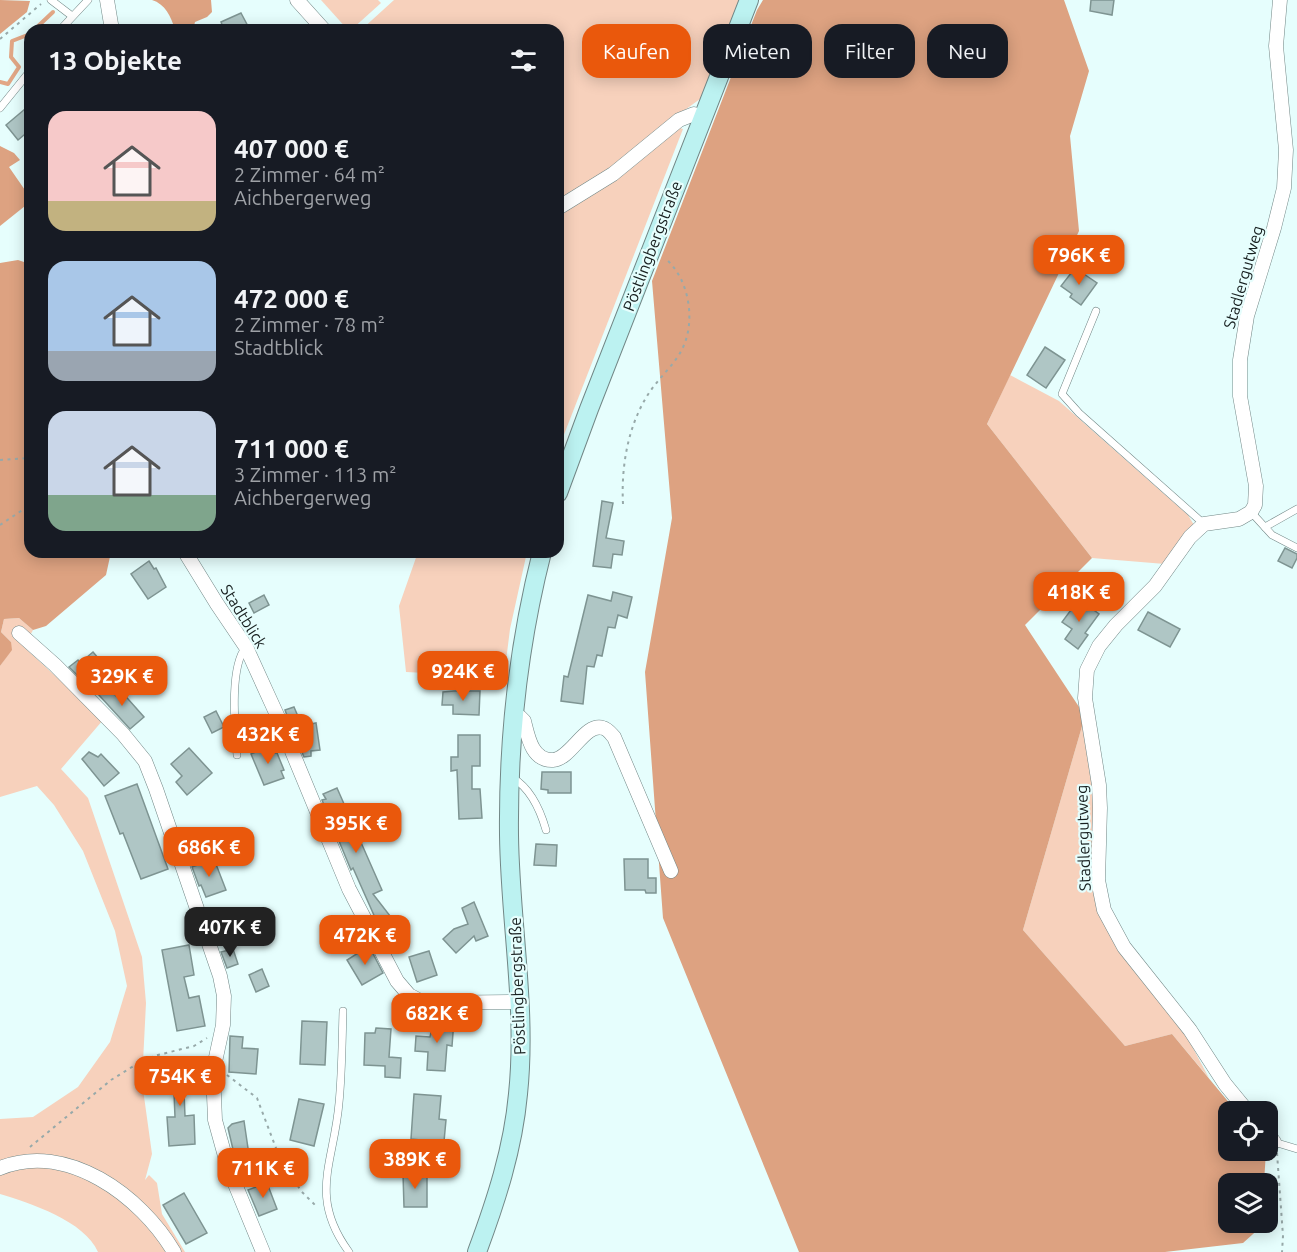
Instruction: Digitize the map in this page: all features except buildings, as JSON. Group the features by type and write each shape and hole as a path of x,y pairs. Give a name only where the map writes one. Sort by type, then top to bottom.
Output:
{"main road":[{"name":"Pöstlingbergstraße","path":"564,477 650,250 749,0"},
{"name":"Pöstlingbergstraße","path":"477,1252 495,1202 513,1130 520,1073 510,856 510,776 513,715 521,648 541,558"}],"street":[{"path":"107,0 111,24"},
{"path":"297,0 319,24"},
{"name":"Stadlergutweg","path":"1251,512 1255,506 1256,486 1241,408 1240,360 1247,316 1284,188 1286,150 1276,46 1280,0"},
{"path":"564,204 613,174 679,120 694,114 702,117"},
{"path":"1204,524 1239,519 1251,512"},
{"name":"Stadlergutweg","path":"1204,524 1190,537 1155,586 1106,636 1088,670 1084,698 1099,785 1101,808 1098,880 1104,910 1124,947 1190,1030 1219,1076 1239,1101"},
{"name":"Stadtblick","path":"189,558 216,604 246,647 277,715 349,889 397,981 409,995 424,1003 515,1002"},
{"path":"19,633 71,681 123,734 145,761 220,976 224,996 223,1025 213,1071 215,1120 228,1167 263,1252"},
{"path":"513,715 524,721 535,753 549,760 564,757 596,728 603,727 609,731 614,737 670,871"},
{"path":"7,1166 42,1161 74,1168 102,1181 126,1197 142,1212 157,1227 174,1252"}],"lane":[{"path":"51,0 72,16"},
{"path":"65,24 88,0"},
{"path":"0,108 24,78"},
{"path":"1096,311 1062,394 1079,413 1204,524"},
{"path":"1265,527 1297,509"},
{"path":"1251,512 1279,539 1297,548"},
{"path":"237,755 236,681 242,652 246,647"},
{"path":"510,776 523,784 541,813 546,830"},
{"path":"343,1011 339,1102 326,1180 328,1212 335,1231 350,1252"},
{"path":"1278,1141 1297,1149"}],"path":[{"path":"0,39 45,0"},
{"path":"623,504 623,467 629,438 649,393 682,350 687,332 689,309 683,284 675,267 650,250"},
{"path":"0,460 24,458"},
{"path":"0,525 24,509"},
{"path":"7,1166 111,1080 154,1056 199,1044 223,1025"},
{"path":"213,1071 224,1073 257,1098 279,1156 293,1180 311,1203 328,1212"},
{"path":"1278,1159 1282,1252"}],"shaded area":[{"path":"0,0 30,1 27,12 0,34"},
{"path":"152,0 211,0 212,12 194,24 173,24 161,4"},
{"path":"321,0 378,0 381,3 358,24 343,24"},
{"path":"394,0 740,0 730,24 703,24 703,78 708,78 700,99 608,169 564,198 564,24 368,24"},
{"path":"763,0 1064,0 1089,71 1070,136 1079,231 987,424 1092,558 1025,625 1085,716 1023,930 1125,1046 1172,1034 1228,1101 1218,1101 1218,1161 1265,1161 1265,1173 1218,1173 1218,1233 1254,1233 1243,1243 1165,1252 799,1252 663,918 645,672 672,518 652,281 731,78 812,78 812,24 752,24"},
{"path":"680,128 683,129 564,435 564,210"},
{"path":"0,146 14,153 20,160 9,167 24,189 24,207 0,226"},
{"path":"18,260 24,262 24,558 110,558 106,575 46,626 33,630 19,618 4,619 1,632 11,642 12,650 0,666 0,263"},
{"path":"1010,375 1059,401 1188,515 1194,525 1165,564 1092,558 987,424"},
{"path":"416,558 526,558 510,629 504,677 406,672 399,606"},
{"path":"19,618 33,630 24,647 103,720 61,769 88,798 142,957 146,1003 142,1082 152,1154 145,1180 149,1175 157,1183 162,1214 185,1252 98,1252 91,1241 69,1222 41,1208 0,1194 0,1119 33,1117 78,1087 110,1042 127,986 115,931 83,851 54,805 37,786 0,797 0,666 11,650 11,642 1,632 4,619"},
{"path":"1085,716 1097,790 1101,917 1179,1022 1209,1078 1172,1034 1125,1046 1023,930"}],"waterway":[{"path":"40,24 53,12"},
{"path":"0,82 8,84 19,67 11,57 12,41 24,36"}]}
